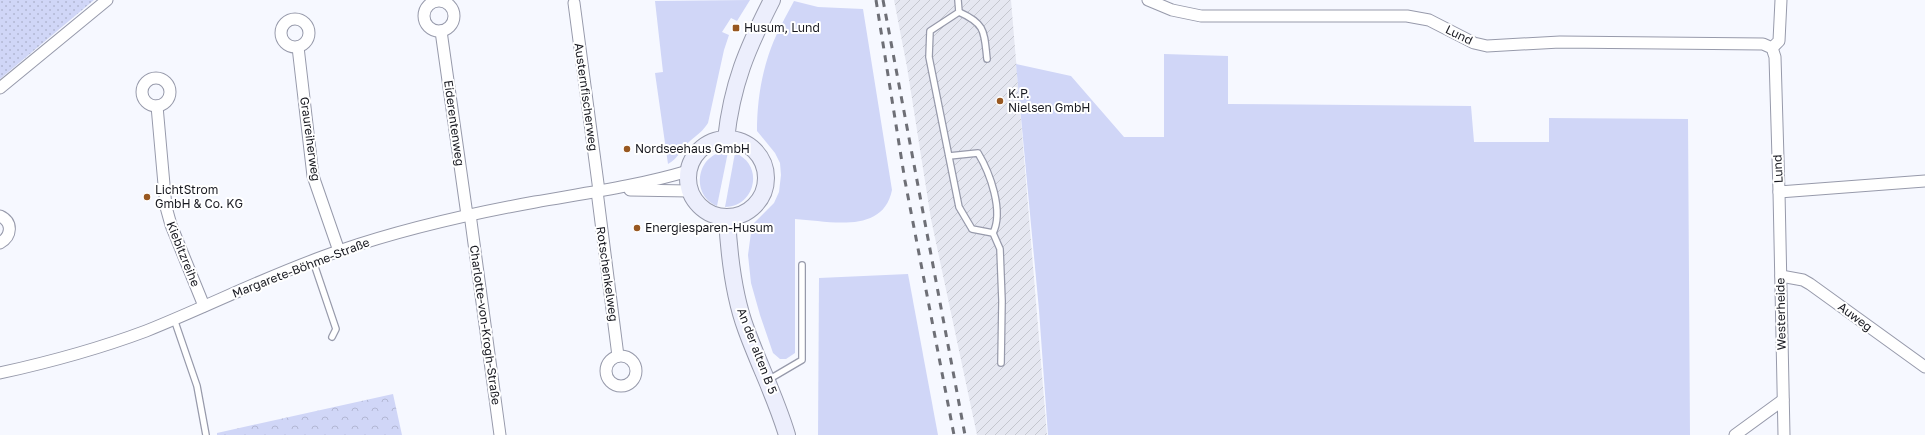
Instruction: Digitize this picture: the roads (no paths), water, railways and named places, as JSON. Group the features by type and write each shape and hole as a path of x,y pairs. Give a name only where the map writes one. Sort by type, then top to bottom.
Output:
{"main road":[{"path":"726,139 731,105 738,78 747,52 772,0"},
{"path":"726,139 739,141 751,148 760,158 765,171 765,184 761,197 753,208 741,215 727,218 716,216 704,211 695,202 689,191 688,172 692,159 701,148 713,141 726,139"},
{"name":"An der alten B 5","path":"727,218 730,259 738,305 745,328 768,380 787,435"}],"street":[{"path":"0,88 107,0"},
{"name":"Lund","path":"1148,0 1172,10 1201,16 1407,16 1429,20 1470,41 1487,46 1560,42 1763,44 1772,48 1775,57 1779,192 1925,181"},
{"path":"1772,48 1779,41 1781,0"},
{"name":"Austernfischerweg","path":"573,1 602,190"},
{"name":"Eiderentenweg","path":"441,31 468,215"},
{"name":"Graureiherweg","path":"298,47 313,176 339,251"},
{"name":"Kiebitzreihe","path":"157,106 166,207 171,225 204,306"},
{"name":"Margarete-Böhme-Straße","path":"0,373 56,361 102,346 174,319 339,251 425,225 468,215 688,172"},
{"name":"Margarete-Böhme-Straße","path":"602,190 689,191"},
{"name":"Rotschenkelweg","path":"602,190 618,356"},
{"name":"Westerheide","path":"1779,192 1784,435"},
{"name":"Charlotte-von-Krogh-Straße","path":"468,215 500,435"},
{"path":"0,216 6,220 10,228 7,237 0,243"},
{"name":"Auweg","path":"1781,276 1803,280 1810,284 1925,368"},
{"path":"1735,435 1783,400"}],"lane":[{"path":"958,0 960,12"},
{"path":"960,12 980,23 985,36 987,59"},
{"path":"960,12 930,31 930,57 959,207 972,229 992,233"},
{"path":"949,156 978,153 984,163 993,191 997,215 996,226 992,233"},
{"path":"992,233 1000,249 1002,301 1000,363"},
{"path":"313,261 336,329 332,337"},
{"path":"768,380 802,360 802,265"},
{"path":"174,319 197,386 206,435"}],"railway":[{"path":"876,0 905,181 954,435"},
{"path":"883,0 965,435"}],"place":[{"name":"Husum, Lund","path":"736,28"},
{"name":"K.P. Nielsen GmbH","path":"1000,101"},
{"name":"Nordseehaus GmbH","path":"627,149"},
{"name":"LichtStrom GmbH & Co. KG","path":"147,197"},
{"name":"Energiesparen-Husum","path":"637,228"}]}
